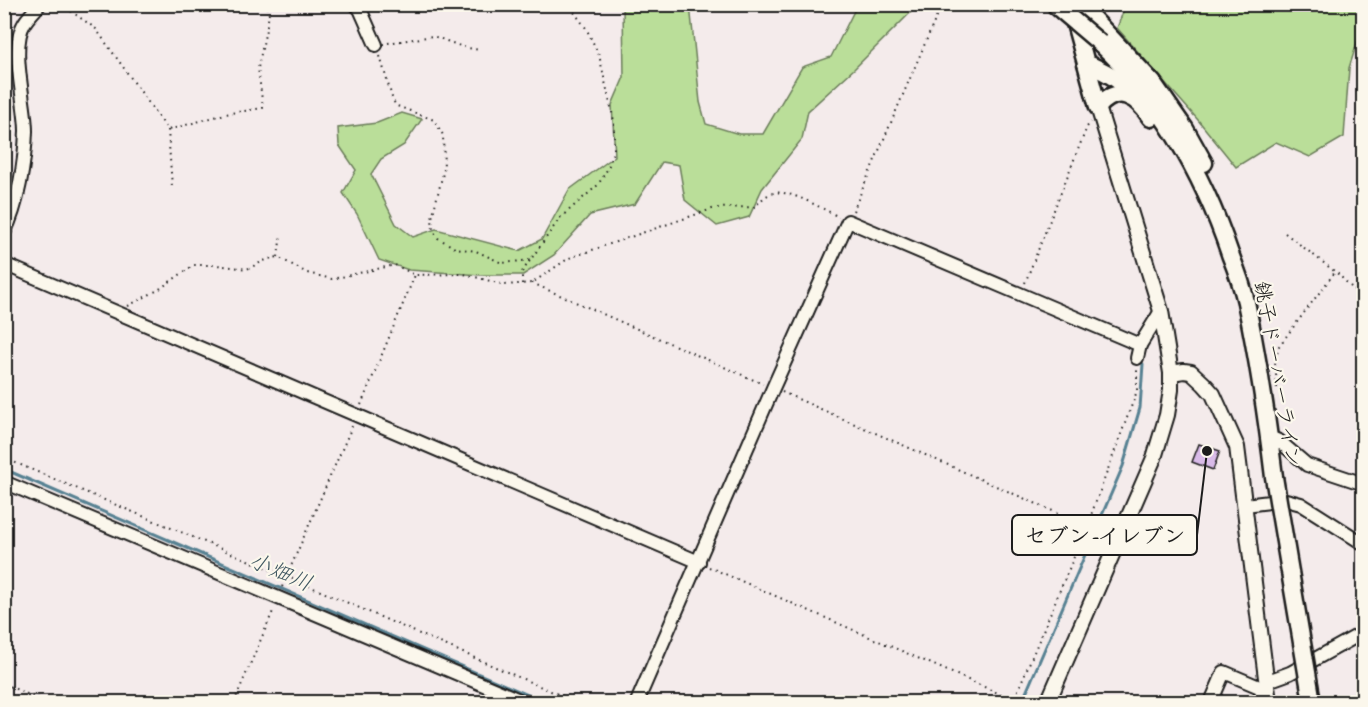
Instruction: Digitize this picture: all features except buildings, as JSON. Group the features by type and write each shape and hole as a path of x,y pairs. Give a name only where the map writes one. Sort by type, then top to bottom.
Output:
{"main road":[{"name":"銚子ドーバーライン","path":"1054,4 1100,43 1149,97 1194,167 1218,219 1245,299 1312,702"},
{"path":"1070,4 1099,110"},
{"path":"1079,4 1153,83 1196,147 1236,235 1249,285 1245,299"},
{"path":"1086,63 1129,88 1180,164 1202,207 1230,286 1244,342 1256,358"},
{"path":"1099,110 1111,95 1118,94 1140,104"}],"street":[{"path":"4,233 15,205 25,150 26,129 18,51 20,36 24,23 40,4"},
{"path":"355,4 360,9 376,45"},
{"path":"1048,702 1155,458 1167,415 1171,390 1171,373 1161,311 1099,110"},
{"path":"637,702 848,221 1140,345"},
{"path":"4,264 699,562"},
{"path":"1137,358 1140,345 1161,311"},
{"path":"1171,373 1191,372 1197,375 1213,394 1238,447 1269,702"},
{"path":"1269,437 1279,441 1307,465 1364,484"},
{"path":"4,482 524,702"},
{"path":"1245,505 1286,500 1301,504 1364,544"},
{"path":"1258,702 1266,685 1364,632"},
{"path":"1211,702 1224,672 1266,685"}],"path":[{"path":"61,4 96,29 168,130 172,187"},
{"path":"168,130 225,114 263,108 258,68 269,15 267,4"},
{"path":"522,284 522,272 560,218 598,185 608,168 614,149 614,121 599,55 586,28 568,4"},
{"path":"118,312 158,290 194,265 247,269 278,257 307,273 326,279 346,278 395,265 415,275 464,274 505,285 532,283 570,258 715,208 755,207 764,197 777,192 789,194 848,221 942,4"},
{"path":"478,50 433,36 376,45 393,101 397,106 434,120 443,135 444,169 432,218 433,230 438,238 455,248 476,250 502,264 531,260"},
{"path":"1021,294 1087,127 1099,110"},
{"path":"1285,233 1335,272 1364,300"},
{"path":"278,257 281,234"},
{"path":"1277,394 1275,360 1279,346 1335,272"},
{"path":"234,702 415,275"},
{"path":"532,283 1087,526"},
{"path":"699,562 1014,701 1087,526 1137,391 1137,358"},
{"path":"4,458 286,576 576,702"},
{"path":"4,684 46,702"}],"green space":[{"path":"1126,4 1359,5 1359,37 1349,68 1344,137 1310,157 1276,142 1236,167 1117,28"},
{"path":"623,5 690,5 700,102 706,124 739,134 763,134 802,67 831,57 857,5 918,5 808,111 802,139 762,189 749,217 717,226 685,200 679,165 662,162 635,204 590,215 554,255 523,275 481,275 409,270 379,260 357,214 343,193 356,170 339,145 338,128 377,123 402,113 422,119 404,145 381,159 371,174 396,224 413,237 436,229 519,251 542,239 569,190 615,156 612,105 624,77"}],"waterway":[{"path":"1022,702 1123,466 1140,408 1143,364"},
{"name":"小畑川","path":"4,469 544,702"}],"place":[{"name":"セブン-イレブン","path":"1207,451"}]}
